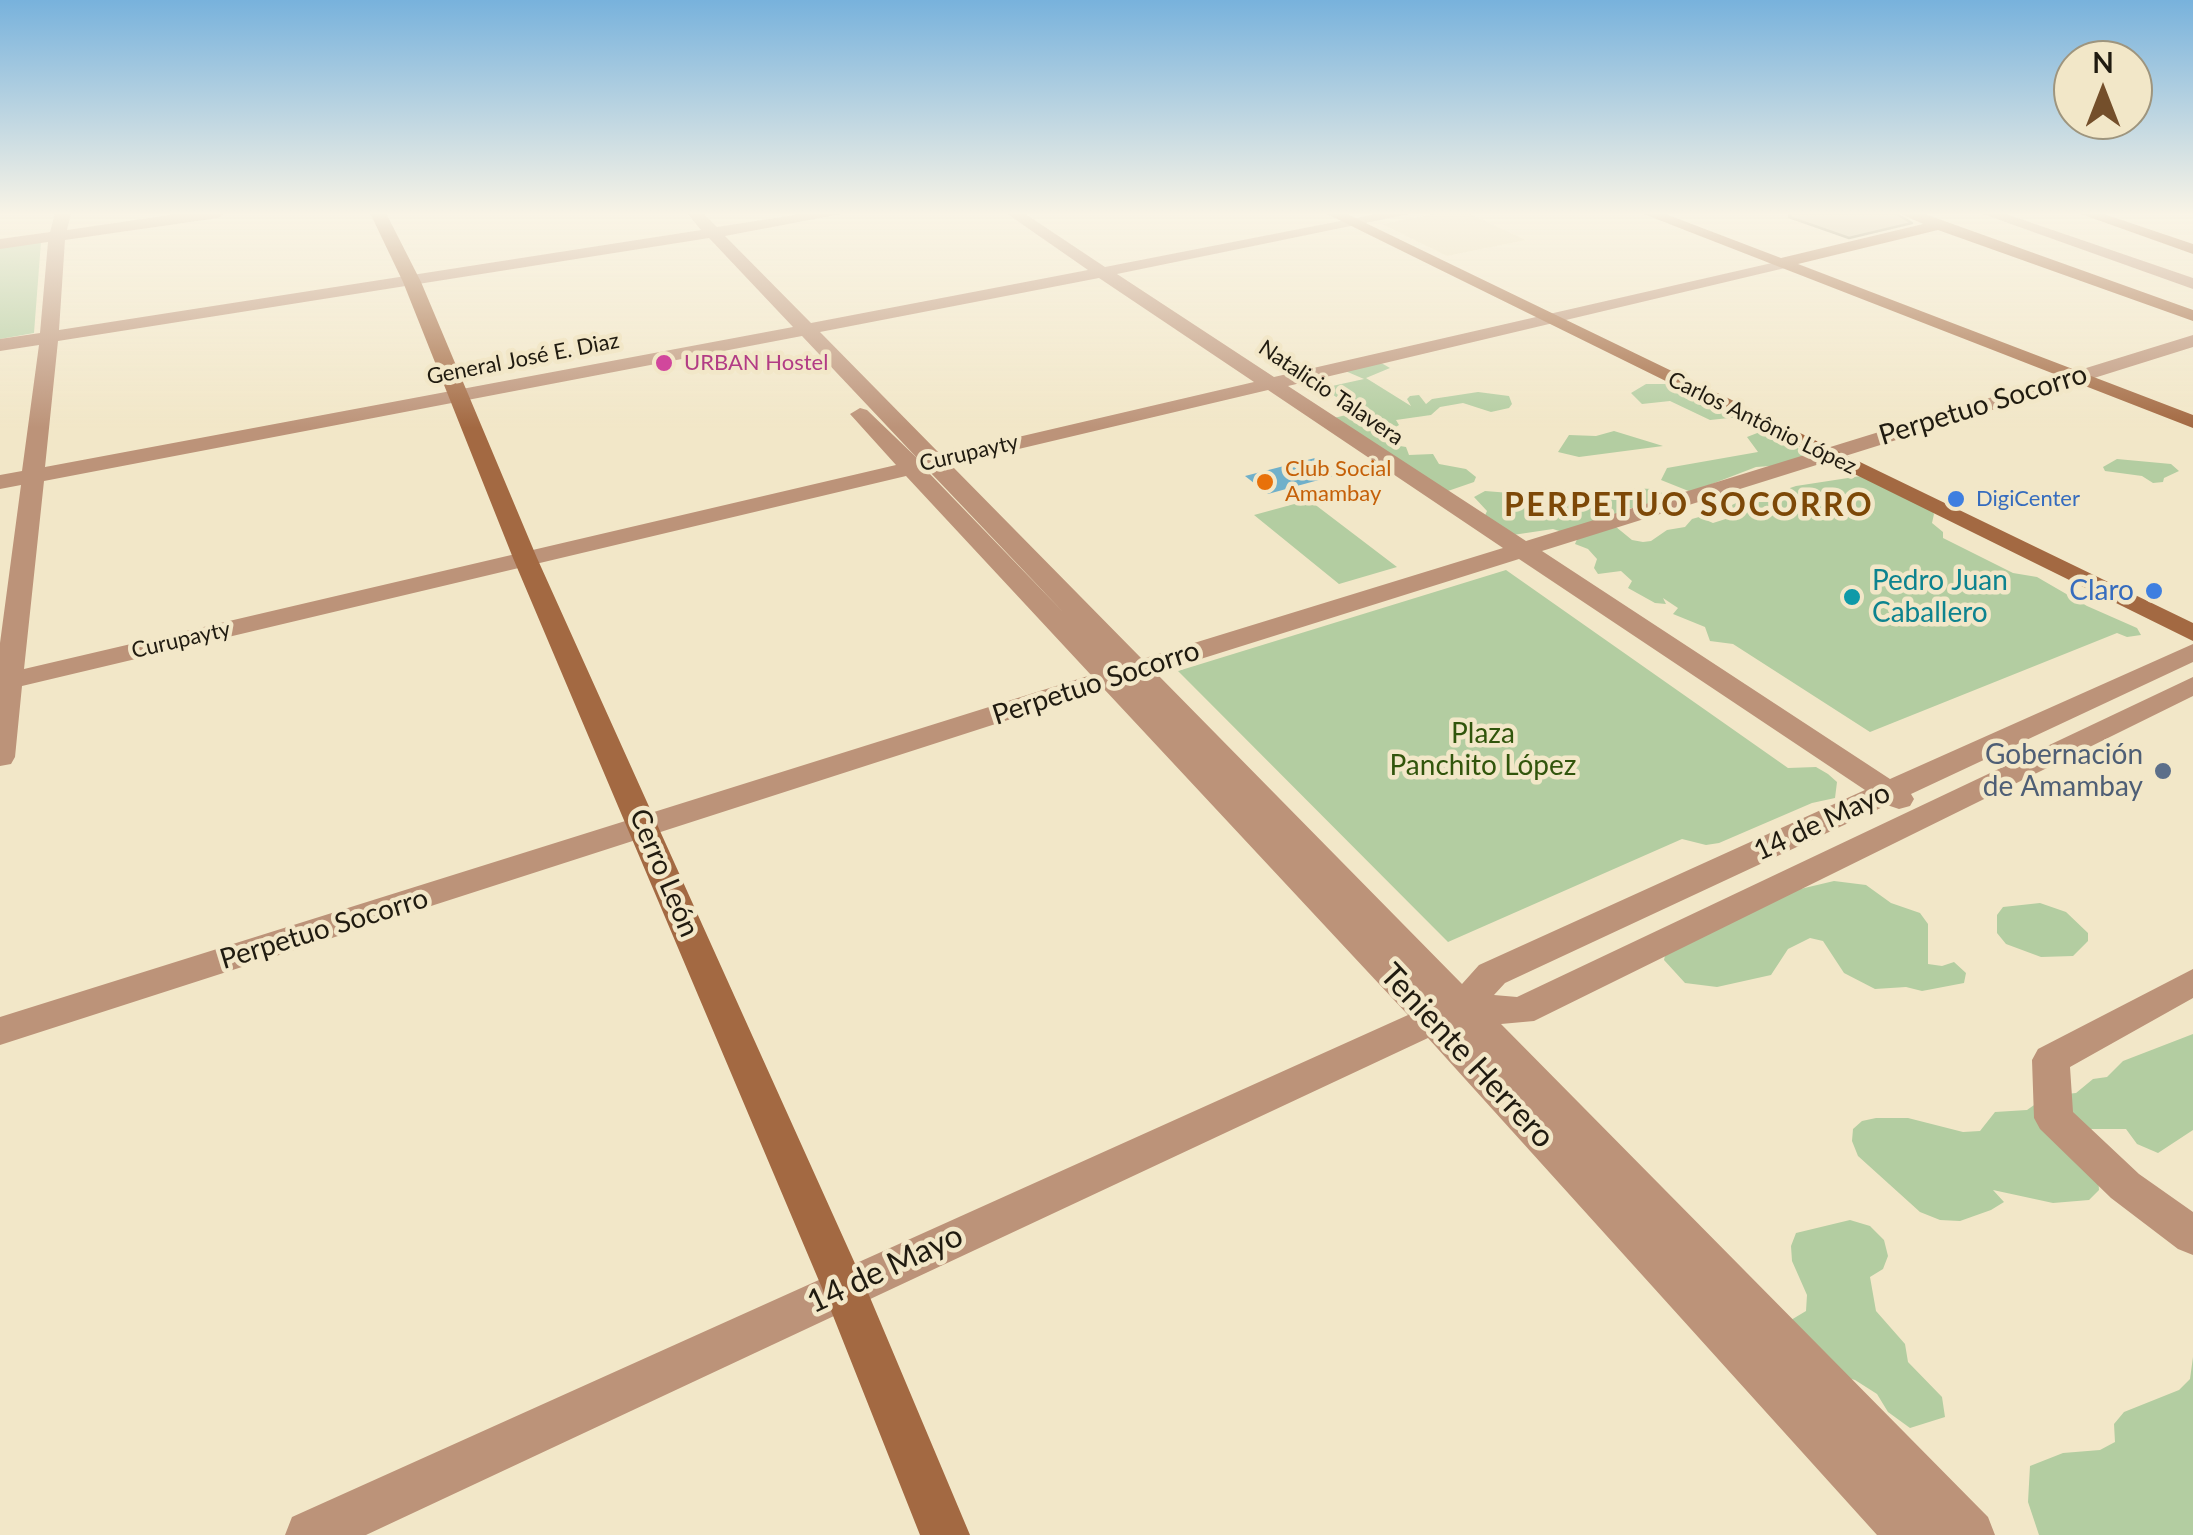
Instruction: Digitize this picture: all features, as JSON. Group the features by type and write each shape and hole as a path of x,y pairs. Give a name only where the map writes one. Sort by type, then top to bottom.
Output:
{"street":[{"path":"0,757 4,682 54,285"},
{"path":"0,345 395,285"},
{"name":"Cerro León","path":"413,285 526,558 844,1288 945,1535"},
{"name":"Teniente Herrero","path":"750,285 1697,1277 1970,1535"},
{"name":"General José E. Diaz","path":"0,482 460,398 1042,285"},
{"name":"Natalicio Talavera","path":"1122,285 1924,815"},
{"name":"Carlos Antônio López","path":"1476,285 2193,633"},
{"name":"Curupayty","path":"4,682 1689,285"},
{"path":"1833,285 2193,422"},
{"path":"2105,285 2193,316"},
{"name":"Perpetuo Socorro","path":"0,1031 1826,453 2193,341"},
{"name":"14 de Mayo","path":"310,1535 1448,1013 1492,974 2193,652"},
{"name":"14 de Mayo","path":"1448,1013 1521,1011 2193,685"},
{"path":"2193,982 2051,1060 2054,1118 2126,1186 2193,1236"},
{"name":"Teniente Herrero","path":"1697,1277 1911,1535"}],"green space":[{"path":"0,285 38,285 34,333 0,339"},
{"path":"1376,360 1390,368 1366,378 1411,406 1407,399 1419,395 1426,404 1432,399 1478,392 1509,396 1509,408 1491,412 1463,403 1440,407 1431,415 1396,420 1399,425 1389,431 1388,444 1406,447 1409,455 1433,454 1439,464 1466,469 1476,477 1474,482 1445,492 1330,419 1358,412 1323,388 1364,379 1343,370"},
{"path":"1646,384 1684,384 1739,417 1710,420 1670,401 1642,404 1631,393"},
{"path":"1765,430 1783,432 1800,443 1797,447 1806,455 1784,465 1756,467 1691,492 1661,480 1667,468 1758,452 1747,437"},
{"path":"1614,431 1663,446 1579,457 1558,452 1569,435 1596,436"},
{"path":"2117,459 2171,464 2179,471 2163,482 2153,483 2142,476 2105,471 2103,467"},
{"path":"1861,476 1929,505 1934,514 1932,523 1943,532 1943,538 2013,573 2037,577 2087,606 2137,628 2141,635 2127,637 2117,633 1870,732 1733,644 1710,641 1705,627 1673,614 1678,608 1663,598 1666,604 1655,603 1628,588 1632,581 1621,571 1598,574 1594,568 1597,559 1588,549 1575,544 1578,537 1553,529 1506,536 1483,520 1487,511 1474,497 1485,491 1523,494 1549,507 1574,496 1603,499 1625,488 1654,489 1662,493 1665,502 1621,510 1610,522 1632,540 1643,542 1667,530 1685,527 1699,517 1713,523 1735,516 1732,505 1738,502 1776,502 1784,500 1790,488 1796,486"},
{"path":"1309,500 1397,567 1339,584 1254,515"},
{"name":"Plaza Panchito López","path":"1506,570 1788,768 1816,767 1828,774 1837,782 1835,798 1812,803 1719,843 1706,845 1682,839 1448,942 1178,671"},
{"path":"1834,881 1866,885 1891,903 1920,913 1928,924 1928,964 1942,966 1954,962 1966,973 1964,983 1922,991 1906,987 1875,989 1844,973 1823,941 1810,938 1788,949 1771,975 1717,987 1685,983 1664,960 1666,951 1796,890"},
{"path":"2040,903 2066,912 2088,933 2088,941 2073,956 2041,957 2006,944 1997,933 1997,915 2003,907"},
{"path":"2193,1034 2193,1130 2158,1153 2137,1144 2126,1129 2092,1129 2081,1135 2098,1176 2099,1190 2089,1200 2053,1203 1993,1190 2004,1202 1991,1210 1960,1221 1940,1220 1920,1212 1858,1156 1852,1141 1853,1129 1862,1121 1876,1118 1908,1118 1963,1132 1980,1131 1995,1112 2027,1110 2047,1096 2076,1093 2093,1079 2107,1077 2123,1061"},
{"path":"1850,1220 1870,1226 1884,1240 1888,1256 1883,1269 1870,1277 1876,1311 1905,1344 1908,1362 1942,1397 1945,1417 1910,1428 1888,1412 1877,1394 1855,1380 1833,1374 1791,1320 1806,1311 1807,1295 1792,1261 1791,1246 1796,1233"},
{"path":"2193,1357 2193,1535 2039,1535 2028,1502 2030,1466 2063,1453 2100,1450 2115,1442 2114,1424 2124,1412 2179,1390 2190,1379"}],"water":[{"path":"1319,457 1344,473 1268,494 1245,476"}],"place":[{"name":"URBAN Hostel","path":"664,363"},
{"name":"Club Social Amambay","path":"1265,482"},
{"name":"DigiCenter","path":"1956,499"},
{"name":"Claro","path":"2154,591"},
{"name":"Pedro Juan Caballero","path":"1852,597"},
{"name":"Gobernación de Amambay","path":"2163,771"}],"district":[{"name":"PERPETUO SOCORRO","path":"1689,506"}]}
